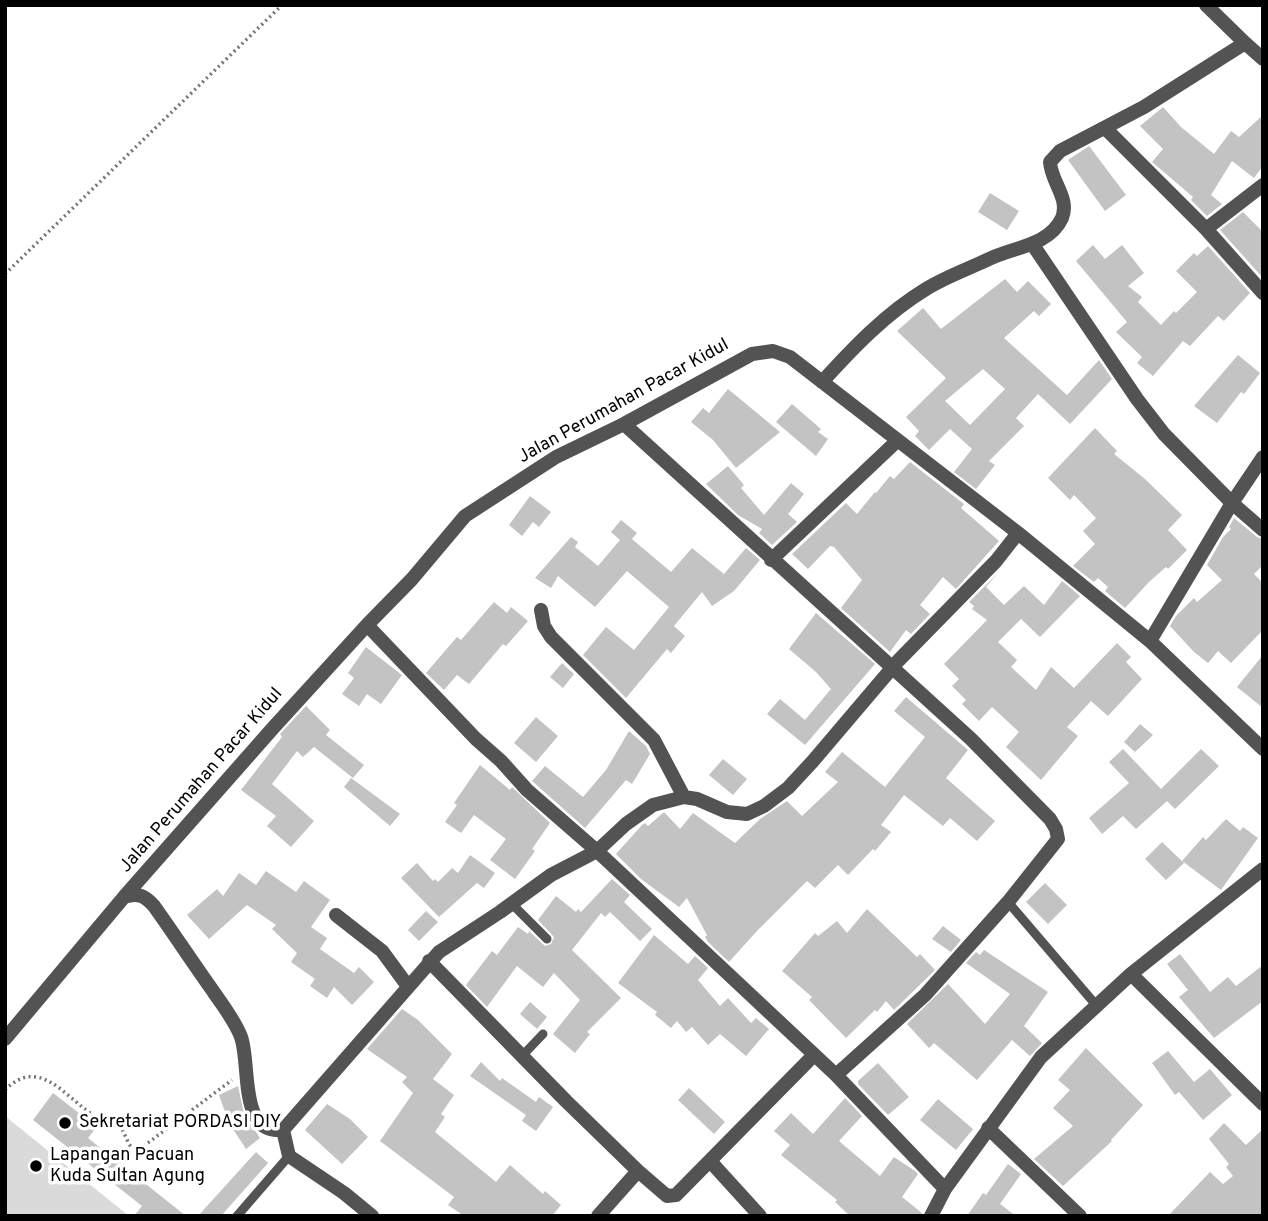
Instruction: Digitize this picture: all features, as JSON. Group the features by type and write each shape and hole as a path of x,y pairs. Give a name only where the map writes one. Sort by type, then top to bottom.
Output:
{"street":[{"path":"1206,5 1263,59"},
{"path":"821,382 866,334 926,289 1002,252 1033,245 1057,225 1065,202 1050,173 1050,162 1060,151 1144,107 1245,43"},
{"path":"1105,128 1206,229 1263,293"},
{"path":"1206,229 1263,185"},
{"path":"1033,245 1164,435 1263,530"},
{"name":"Jalan Perumahan Pacar Kidul","path":"5,1040 124,897 367,625 412,579 465,516 556,457 624,424 752,354 773,351 790,357 1018,533 1150,641 1263,749"},
{"path":"624,424 971,739 1050,819 1056,829 1058,839 1008,902 925,995 836,1075"},
{"path":"771,560 897,441"},
{"path":"1150,641 1232,503 1263,457"},
{"path":"282,1130 407,985 439,952 551,875 597,850 626,824 653,805 684,797 697,799 727,812 747,814 764,806 788,788 893,668 996,561 1018,533"},
{"path":"541,610 544,626 551,636 654,740 684,797"},
{"path":"367,625 527,790 597,850 836,1075 945,1189"},
{"path":"931,1216 945,1189 1041,1057 1131,974 1263,869"},
{"path":"124,897 141,895 154,906 235,1024 242,1038 250,1102 259,1123 267,1129 282,1130"},
{"path":"336,915 382,951 407,985"},
{"path":"429,961 638,1171 667,1196 676,1195 814,1055"},
{"path":"1131,974 1263,1104"},
{"path":"988,1128 1080,1216"},
{"path":"282,1130 289,1156 344,1193 372,1216"},
{"path":"710,1161 760,1216"},
{"path":"598,1216 638,1171"}],"lane":[{"path":"1008,902 1096,1005"},
{"path":"512,903 547,939"},
{"path":"522,1056 544,1034"},
{"path":"237,1216 289,1156"}],"path":[{"path":"5,274 282,5"},
{"path":"5,1090 25,1075 46,1079 95,1116 118,1124 132,1148 141,1148 247,1069"}],"shaded area":[{"name":"Lapangan Pacuan Kuda Sultan Agung","path":"5,1116 129,1216 5,1216"}],"building":[{"path":"1163,107 1181,127 1214,154 1231,131 1239,137 1263,115 1263,166 1254,178 1232,161 1211,195 1222,204 1207,216 1191,200 1193,197 1152,162 1163,149 1140,126"},
{"path":"1089,146 1126,195 1105,211 1068,160"},
{"path":"990,193 1019,211 1007,230 978,212"},
{"path":"1243,212 1263,232 1263,278 1220,230"},
{"path":"1093,245 1105,259 1122,245 1144,273 1128,286 1142,297 1138,302 1161,325 1197,292 1176,271 1194,253 1197,256 1208,246 1250,293 1224,321 1218,316 1190,346 1183,341 1153,376 1137,363 1142,357 1116,332 1127,322 1076,261"},
{"path":"1005,279 1017,292 1028,281 1051,304 1039,316 1034,311 1004,338 1067,395 1099,360 1112,379 1070,424 1038,394 1016,418 1024,426 989,461 995,465 976,489 954,472 972,449 950,429 929,450 915,436 919,431 906,417 946,378 897,331 923,308 941,329","holes":["983,369 1005,389 970,425 945,401"]},
{"path":"1238,355 1260,373 1217,423 1194,406"},
{"path":"728,389 780,432 736,468 713,440 691,422 703,408 709,413"},
{"path":"792,404 821,429 818,432 828,439 816,456 776,422"},
{"path":"1095,428 1117,451 1114,454 1182,515 1168,530 1187,550 1168,569 1166,567 1149,582 1125,608 1105,591 1108,587 1098,578 1094,582 1073,566 1095,544 1083,531 1096,518 1074,495 1070,500 1048,478"},
{"path":"910,462 964,504 961,508 999,541 956,589 943,577 920,605 930,614 911,634 906,630 890,652 841,608 862,580 834,547 830,546 808,569 792,554 846,503 857,514 890,476 894,479"},
{"path":"728,466 744,485 741,488 764,515 791,483 804,494 788,514 797,522 772,545 759,533 762,529 738,515 706,484"},
{"path":"530,496 551,512 539,527 533,522 522,536 509,525"},
{"path":"1234,518 1263,539 1263,565 1254,574 1263,583 1263,630 1231,663 1218,651 1208,663 1170,626 1194,598 1197,602 1222,580 1207,565 1223,537 1231,529 1229,527"},
{"path":"621,520 637,533 632,539 671,572 692,548 724,574 746,548 760,560 734,591 712,606 702,592 674,626 685,636 671,653 667,649 626,698 583,655 606,627 634,650 669,607 627,571 595,607 558,576 551,588 535,578 571,537 578,542 575,547 598,566 620,540 611,532"},
{"path":"999,572 986,587 1004,605 1024,586 1044,605 1062,581 1080,596 1040,637 1021,619 998,642 1017,660 1011,667 1036,690 1051,667 1074,688 1117,643 1131,657 1126,662 1142,679 1108,716 1091,701 1067,727 1078,736 1041,780 1006,747 1019,732 992,707 979,721 962,704 966,700 952,686 959,679 944,664 987,620 972,609 974,606 969,602"},
{"path":"494,602 507,613 511,607 528,621 506,646 503,644 469,684 457,675 444,690 426,673 457,637 461,640"},
{"path":"816,613 875,664 805,745 767,714 780,699 805,720 831,689 789,649"},
{"path":"366,647 402,675 381,704 367,694 359,706 342,694 354,678 348,673"},
{"path":"1263,655 1263,708 1237,687"},
{"path":"562,663 574,674 563,688 550,677"},
{"path":"906,697 968,750 946,778 995,821 977,841 950,818 943,826 904,795 881,825 891,832 875,851 873,849 848,875 838,865 815,888 807,881 729,962 708,942 705,937 707,935 687,898 679,907 641,879 616,854 642,825 645,823 648,826 664,812 680,829 693,813 735,843 760,819 787,801 802,816 838,782 825,772 842,752 885,787 925,737 894,711"},
{"path":"306,706 330,730 326,735 364,765 353,778 314,747 303,757 297,751 272,784 314,821 291,847 267,826 276,816 241,790 282,737 280,734"},
{"path":"536,717 558,736 536,762 514,743"},
{"path":"1140,724 1153,735 1135,752 1124,742"},
{"path":"629,731 646,746 650,754 632,784 626,780 585,828 532,781 545,766 583,797 606,770"},
{"path":"1123,749 1161,789 1201,749 1219,766 1175,809 1167,801 1136,829 1123,816 1102,834 1089,818 1129,783 1109,762"},
{"path":"723,759 747,779 733,795 709,775"},
{"path":"480,765 510,790 512,787 550,823 532,849 535,851 515,879 490,860 506,839 474,815 461,833 445,822 457,805 454,803"},
{"path":"351,778 400,814 390,826 344,787"},
{"path":"1226,819 1240,831 1243,827 1258,838 1221,890 1182,861 1203,837 1206,840"},
{"path":"1162,842 1184,863 1166,880 1145,859"},
{"path":"470,855 495,873 484,888 477,883 439,917 401,878 417,863 433,881 435,879 438,882 452,868 458,873"},
{"path":"266,871 296,892 304,881 330,900 311,927 327,938 320,949 354,973 359,967 374,982 352,1005 334,987 327,998 310,986 315,979 291,962 297,953 272,929 276,925 247,905 209,939 187,915 217,889 223,896 239,873 256,885"},
{"path":"612,879 630,895 624,902 652,929 640,941 610,912 605,917 601,913 572,950 621,998 587,1032 590,1034 575,1053 553,1034 580,1000 554,973 543,987 517,966 487,1007 466,985 492,951 497,955 518,927 528,934 529,931 545,946 551,944 554,937 538,920 556,896 576,912 578,909 581,912"},
{"path":"1045,883 1067,905 1048,924 1026,902"},
{"path":"867,909 917,957 920,954 935,970 894,1010 886,1001 846,1038 809,1000 812,997 782,971 815,933 818,936 837,921 847,933"},
{"path":"426,911 438,922 419,941 408,930"},
{"path":"943,926 961,940 951,952 932,939"},
{"path":"654,935 688,964 695,956 708,968 698,980 720,1006 728,998 751,1023 756,1018 769,1029 746,1056 720,1034 708,1045 692,1027 686,1032 677,1021 671,1028 655,1015 657,1012 618,983"},
{"path":"984,950 1048,992 1024,1026 1042,1043 1030,1056 1012,1040 977,1080 934,1043 929,1048 907,1024 948,984 985,1024 1010,994 966,963 976,952 980,955"},
{"path":"1180,954 1210,992 1228,977 1236,986 1263,965 1263,1001 1214,1038 1179,997 1188,990 1167,964"},
{"path":"530,1002 547,1017 537,1029 520,1014"},
{"path":"402,1009 418,1020 452,1054 433,1079 454,1095 441,1114 445,1117 435,1132 496,1182 510,1165 543,1194 545,1191 561,1205 552,1216 464,1216 448,1205 454,1197 380,1141 413,1093 402,1082 407,1077 367,1049"},
{"path":"1086,1048 1143,1105 1112,1141 1063,1186 1034,1159 1073,1126 1053,1108 1070,1090 1058,1080"},
{"path":"1168,1051 1194,1082 1210,1069 1232,1095 1203,1120 1179,1092 1175,1095 1152,1063"},
{"path":"481,1062 500,1081 502,1078 536,1102 539,1097 553,1107 536,1131 522,1121 526,1115 470,1076"},
{"path":"878,1063 909,1097 888,1115 858,1084"},
{"path":"238,1086 244,1114 260,1138 246,1149 229,1123 219,1095"},
{"path":"689,1088 725,1122 714,1134 678,1100"},
{"path":"53,1093 97,1127 88,1138 186,1216 134,1216 142,1206 33,1120"},
{"path":"845,1098 862,1116 839,1141 880,1176 894,1157 915,1171 918,1174 902,1197 922,1213 921,1216 850,1216 835,1202 837,1200 781,1155 790,1145 774,1131 791,1113 813,1134"},
{"path":"938,1099 973,1129 956,1150 920,1120"},
{"path":"327,1104 350,1119 368,1137 342,1164 305,1130"},
{"path":"1224,1123 1246,1145 1263,1129 1263,1216 1168,1216 1210,1172 1223,1184 1233,1176 1226,1167 1229,1164 1209,1139"},
{"path":"256,1152 268,1163 221,1216 198,1216"},
{"path":"1008,1164 1021,1174 1000,1204 1016,1216 967,1216 983,1193 986,1195"}],"place":[{"name":"Sekretariat PORDASI DIY","path":"65,1123"},
{"name":"Lapangan Pacuan Kuda Sultan Agung","path":"36,1166"}]}
